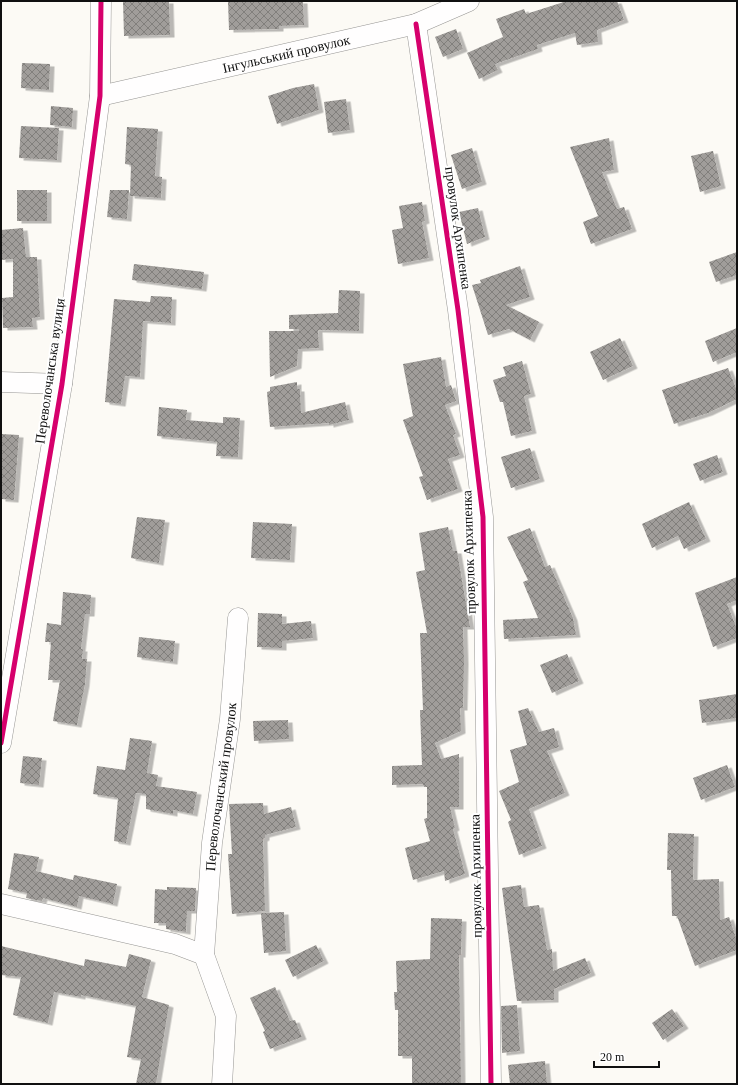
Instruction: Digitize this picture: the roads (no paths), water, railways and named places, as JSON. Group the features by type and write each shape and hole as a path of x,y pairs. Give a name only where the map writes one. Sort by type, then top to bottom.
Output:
{"street":[{"name":"Переволочанська вулиця","path":"1,743 62,384 100,96 101,1"},
{"name":"Інгульський провулок","path":"100,96 416,24 469,1"},
{"name":"провулок Архипенка","path":"416,24 458,310 483,517 491,1084"},
{"path":"1,382 62,384"},
{"name":"Переволочанський провулок","path":"222,1084 226,1016 204,955 212,843 230,719 238,618"},
{"path":"1,904 175,944 204,955"}]}
